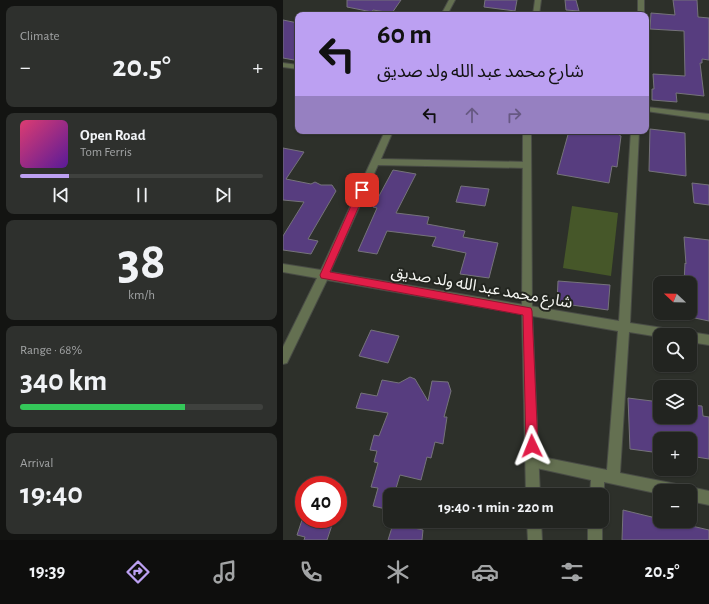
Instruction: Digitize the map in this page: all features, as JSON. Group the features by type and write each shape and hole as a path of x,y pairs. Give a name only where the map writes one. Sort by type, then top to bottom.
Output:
{"street":[{"path":"446,12 452,0"},
{"path":"536,12 538,0"},
{"path":"641,0 641,12"},
{"path":"283,65 295,67"},
{"path":"649,109 709,117"},
{"path":"283,359 324,275 388,134"},
{"path":"527,134 527,311 533,488"},
{"path":"613,478 624,326 635,134"},
{"path":"374,162 527,164"},
{"name":"شارع محمد عبد الله ولد صديق","path":"283,268 527,311 653,331"},
{"path":"697,338 709,340"},
{"path":"532,461 653,486"},
{"path":"597,474 597,488"},
{"path":"697,495 709,498"},
{"path":"534,528 535,540"},
{"path":"595,528 595,540"}],"green space":[{"path":"572,206 618,213 611,276 563,268"}],"building":[{"path":"347,0 401,0 393,12 373,10 372,12 347,7"},
{"path":"485,0 517,0 515,11 484,7"},
{"path":"565,0 576,0 579,11 566,10"},
{"path":"673,0 697,0 698,17 709,18 709,60 702,59 702,63 700,63 704,96 676,93 677,102 652,100 652,89 654,89 653,74 685,76 684,31 650,29 651,13 675,15"},
{"path":"283,20 295,22 295,59 294,60 283,58"},
{"path":"650,129 685,133 686,176 649,171"},
{"path":"568,134 619,134 621,136 617,167 612,166 609,183 557,174"},
{"path":"283,148 304,152 286,179 311,184 315,182 321,185 332,185 336,191 308,239 318,241 311,254 283,250 283,236 304,202 283,200"},
{"path":"393,170 416,174 396,213 429,217 427,224 465,231 463,237 498,243 489,278 460,274 466,253 432,246 436,237 387,231 377,254 358,251 377,208 373,207"},
{"path":"692,183 709,185 709,205 694,203"},
{"path":"461,186 489,189 485,206 456,202"},
{"path":"684,237 709,240 709,321 697,318 697,276 684,276 685,263 686,264"},
{"path":"558,281 610,285 608,310 557,303"},
{"path":"371,330 399,336 388,363 359,356"},
{"path":"410,377 415,379 428,401 432,381 448,382 451,391 444,417 447,417 443,444 435,442 431,458 427,457 421,480 400,475 396,488 383,488 383,508 373,506 378,488 371,487 378,463 374,462 377,451 370,450 374,435 379,436 388,413 356,408 361,393 377,396 382,380 399,383"},
{"path":"628,398 653,401 653,424 697,424 697,406 702,406 703,416 709,417 709,459 697,457 697,432 653,432 653,452 630,449"},
{"path":"623,510 653,517 653,528 697,527 709,530 709,540 622,540"},
{"path":"299,528 331,528 327,540 304,540 305,537 297,535"},
{"path":"392,528 414,528 423,530 422,540 388,540"}],"route":[{"path":"362,190 324,275 527,311 532,446"}]}
